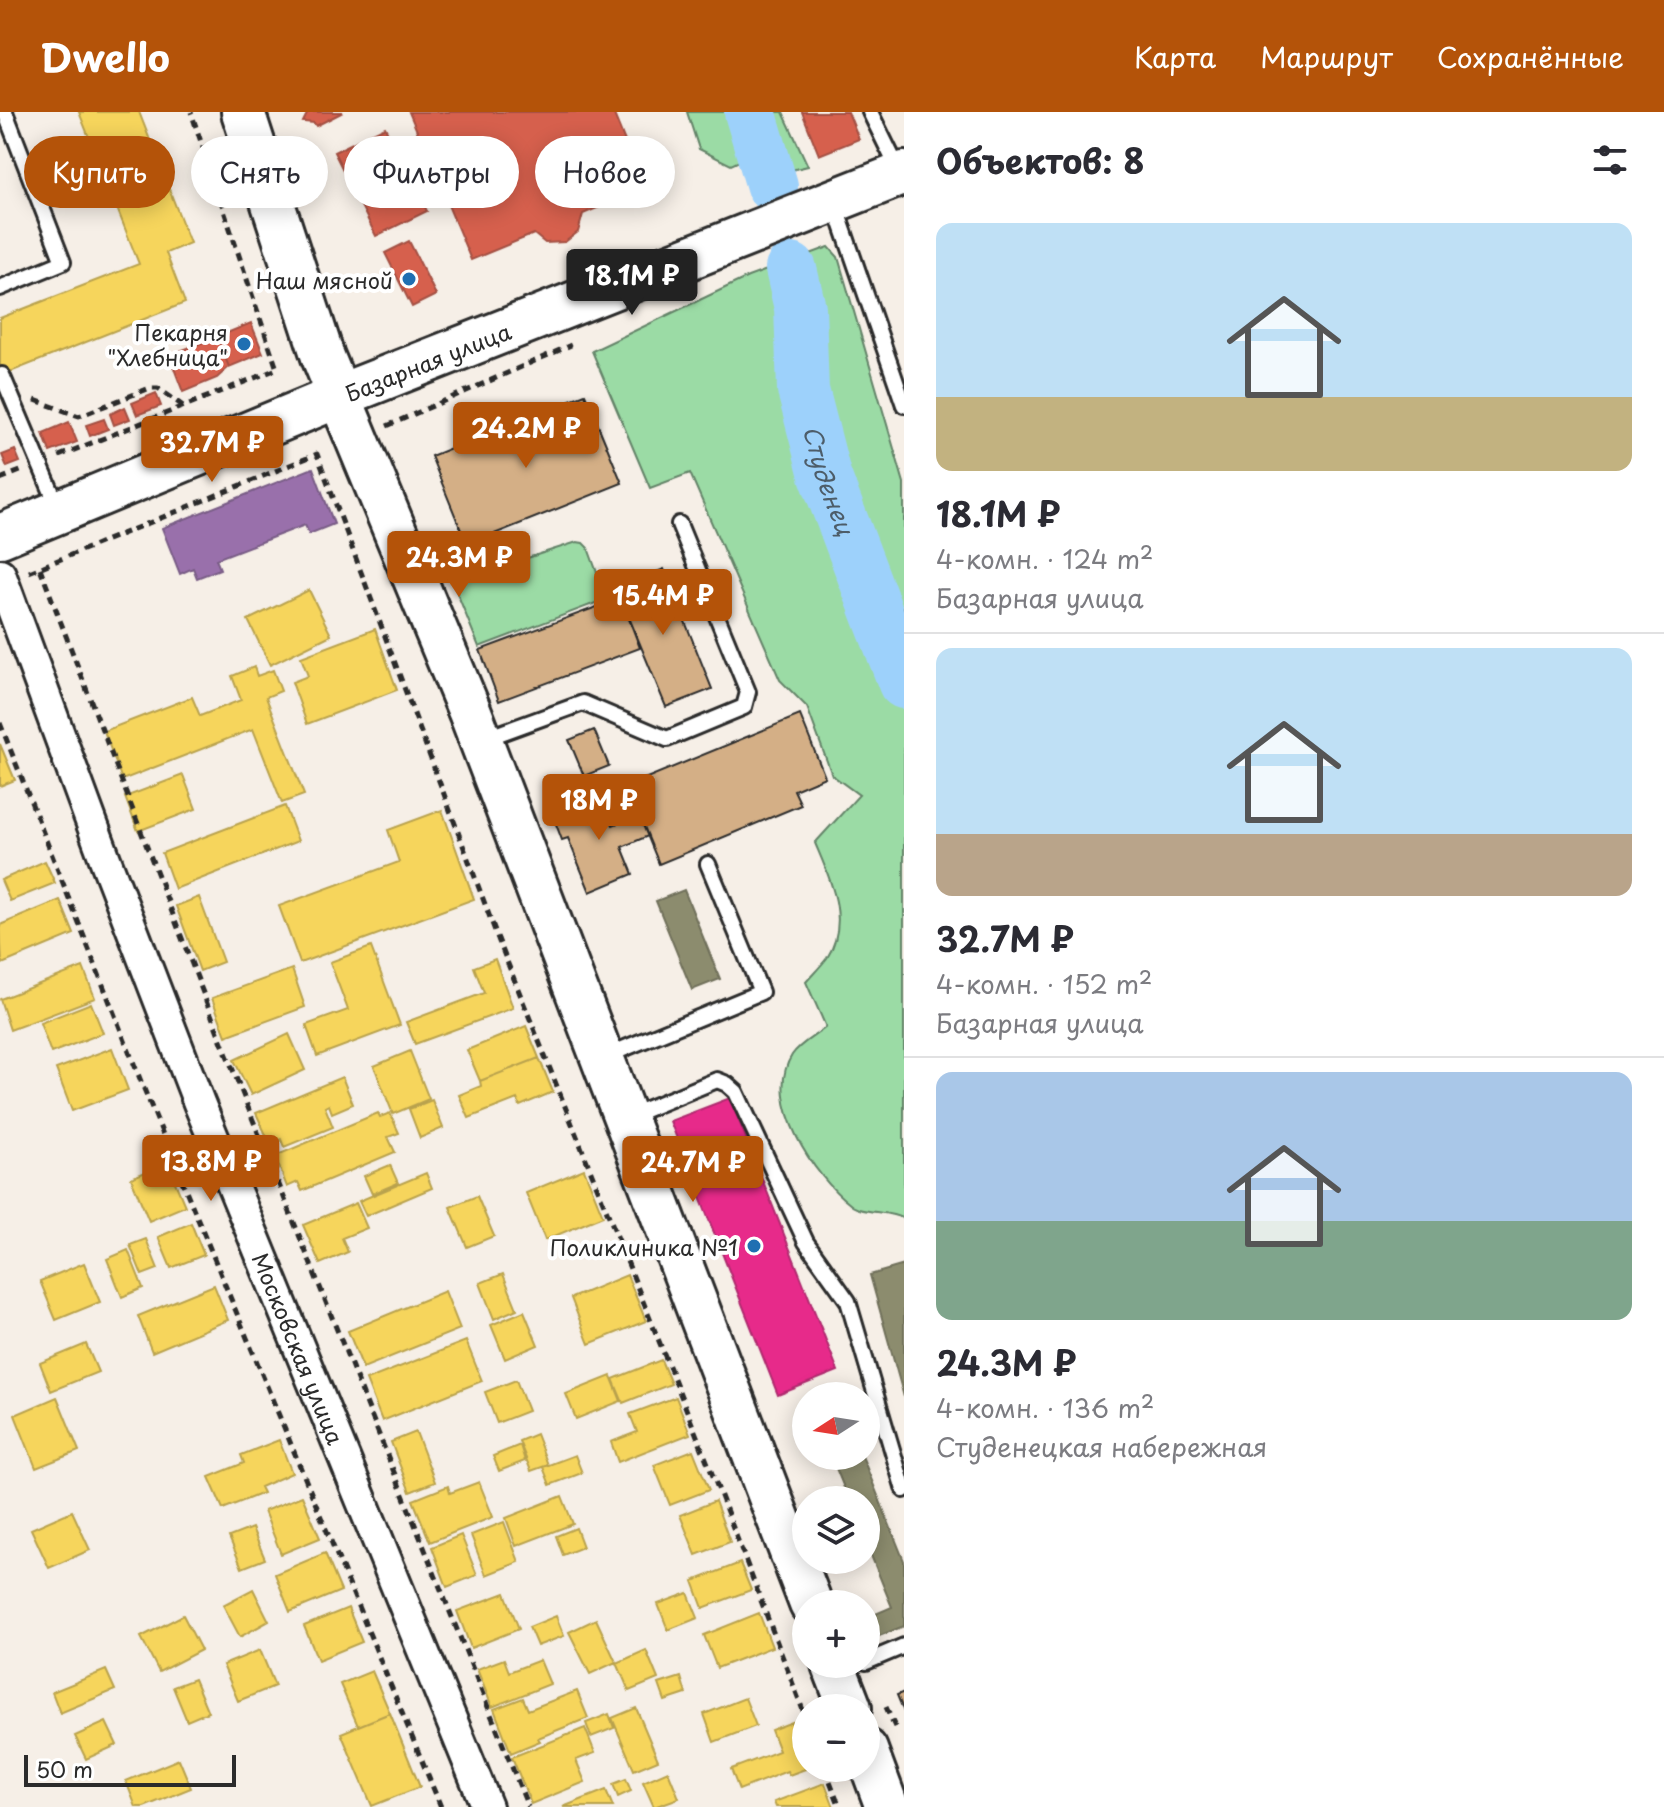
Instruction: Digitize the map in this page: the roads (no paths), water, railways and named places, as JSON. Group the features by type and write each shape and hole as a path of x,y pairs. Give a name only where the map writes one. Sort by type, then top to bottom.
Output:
{"street":[{"path":"243,112 323,357 480,740 806,1590"},
{"name":"Базарная улица","path":"0,536 339,396 902,174"},
{"name":"Московская улица","path":"0,574 199,1103 487,1807"},
{"path":"878,1782 887,1807"}],"lane":[{"path":"0,288 63,262 5,112"},
{"path":"870,112 902,174"},
{"path":"834,202 904,405"},
{"path":"2,375 60,512"},
{"path":"480,740 583,703 667,739 744,707 748,692 679,524"},
{"path":"602,1058 761,992 708,864"},
{"path":"625,1118 717,1080 736,1092 806,1242 848,1301 904,1490"},
{"path":"880,1658 904,1646"}],"waterway":[{"name":"Студенец","path":"750,112 772,186"},
{"name":"Студенец","path":"791,269 800,308 803,390 825,475 904,683"}],"place":[{"name":"Наш мясной","path":"409,279"},
{"name":"Пекарня \"Хлебница\"","path":"244,344"},
{"name":"Поликлиника №1","path":"754,1246"}]}
